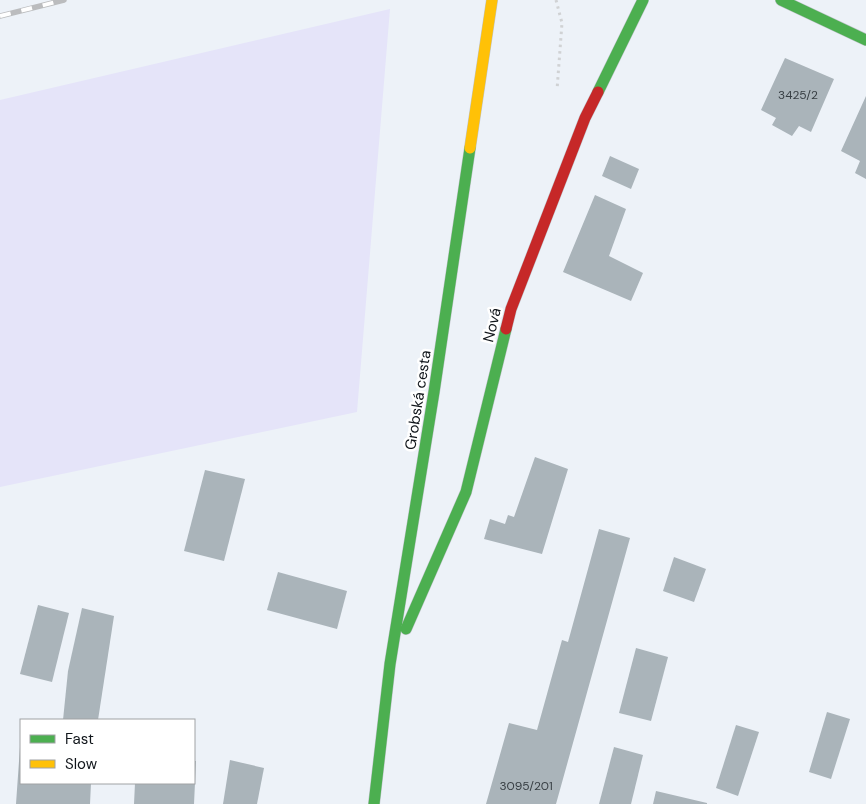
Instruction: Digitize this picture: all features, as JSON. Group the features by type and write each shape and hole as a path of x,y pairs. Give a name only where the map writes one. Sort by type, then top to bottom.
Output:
{"street":[{"name":"Grobská cesta","path":"374,804 390,664 443,334 492,0"},
{"name":"Nová","path":"390,664 466,492 511,309 585,118 643,0"},
{"path":"781,0 866,40"}],"path":[{"path":"556,0 562,23 557,90"}],"shaded area":[{"path":"390,9 357,412 0,487 0,100"}],"building":[{"path":"785,58 834,79 811,132 799,126 792,136 772,125 776,118 761,110"},
{"path":"866,96 866,179 855,173 860,161 841,151"},
{"path":"610,156 639,169 631,189 602,176"},
{"path":"595,195 626,209 609,256 643,273 631,301 563,272"},
{"path":"535,457 568,469 542,554 484,539 490,519 505,524 508,515 514,517"},
{"path":"205,470 245,479 224,561 184,551"},
{"path":"599,529 630,538 556,804 486,804 509,723 537,730 562,640 568,642"},
{"path":"674,557 706,569 694,602 663,591"},
{"path":"278,572 347,591 337,629 267,610"},
{"path":"38,605 69,613 52,682 20,674"},
{"path":"82,608 114,616 98,719 63,719 68,671"},
{"path":"636,648 668,657 651,721 619,713"},
{"path":"827,712 850,719 831,779 809,772"},
{"path":"736,725 759,732 738,796 716,788"},
{"path":"20,747 20,784 91,784 90,804 16,804"},
{"path":"614,747 643,755 631,804 599,804"},
{"path":"230,760 264,768 257,804 223,804"},
{"path":"135,784 195,784 194,804 134,804"},
{"path":"656,791 707,803 707,804 653,804"}],"railway":[{"path":"0,16 64,0"}],"traffic: fast":[{"path":"598,92 643,0"},
{"path":"781,0 866,40"},
{"path":"374,804 390,664 434,392 470,148"},
{"path":"406,629 466,492 506,329"}],"traffic: slow":[{"path":"470,148 492,0"}],"traffic: jam":[{"path":"506,329 511,309 585,118 598,92"}]}
